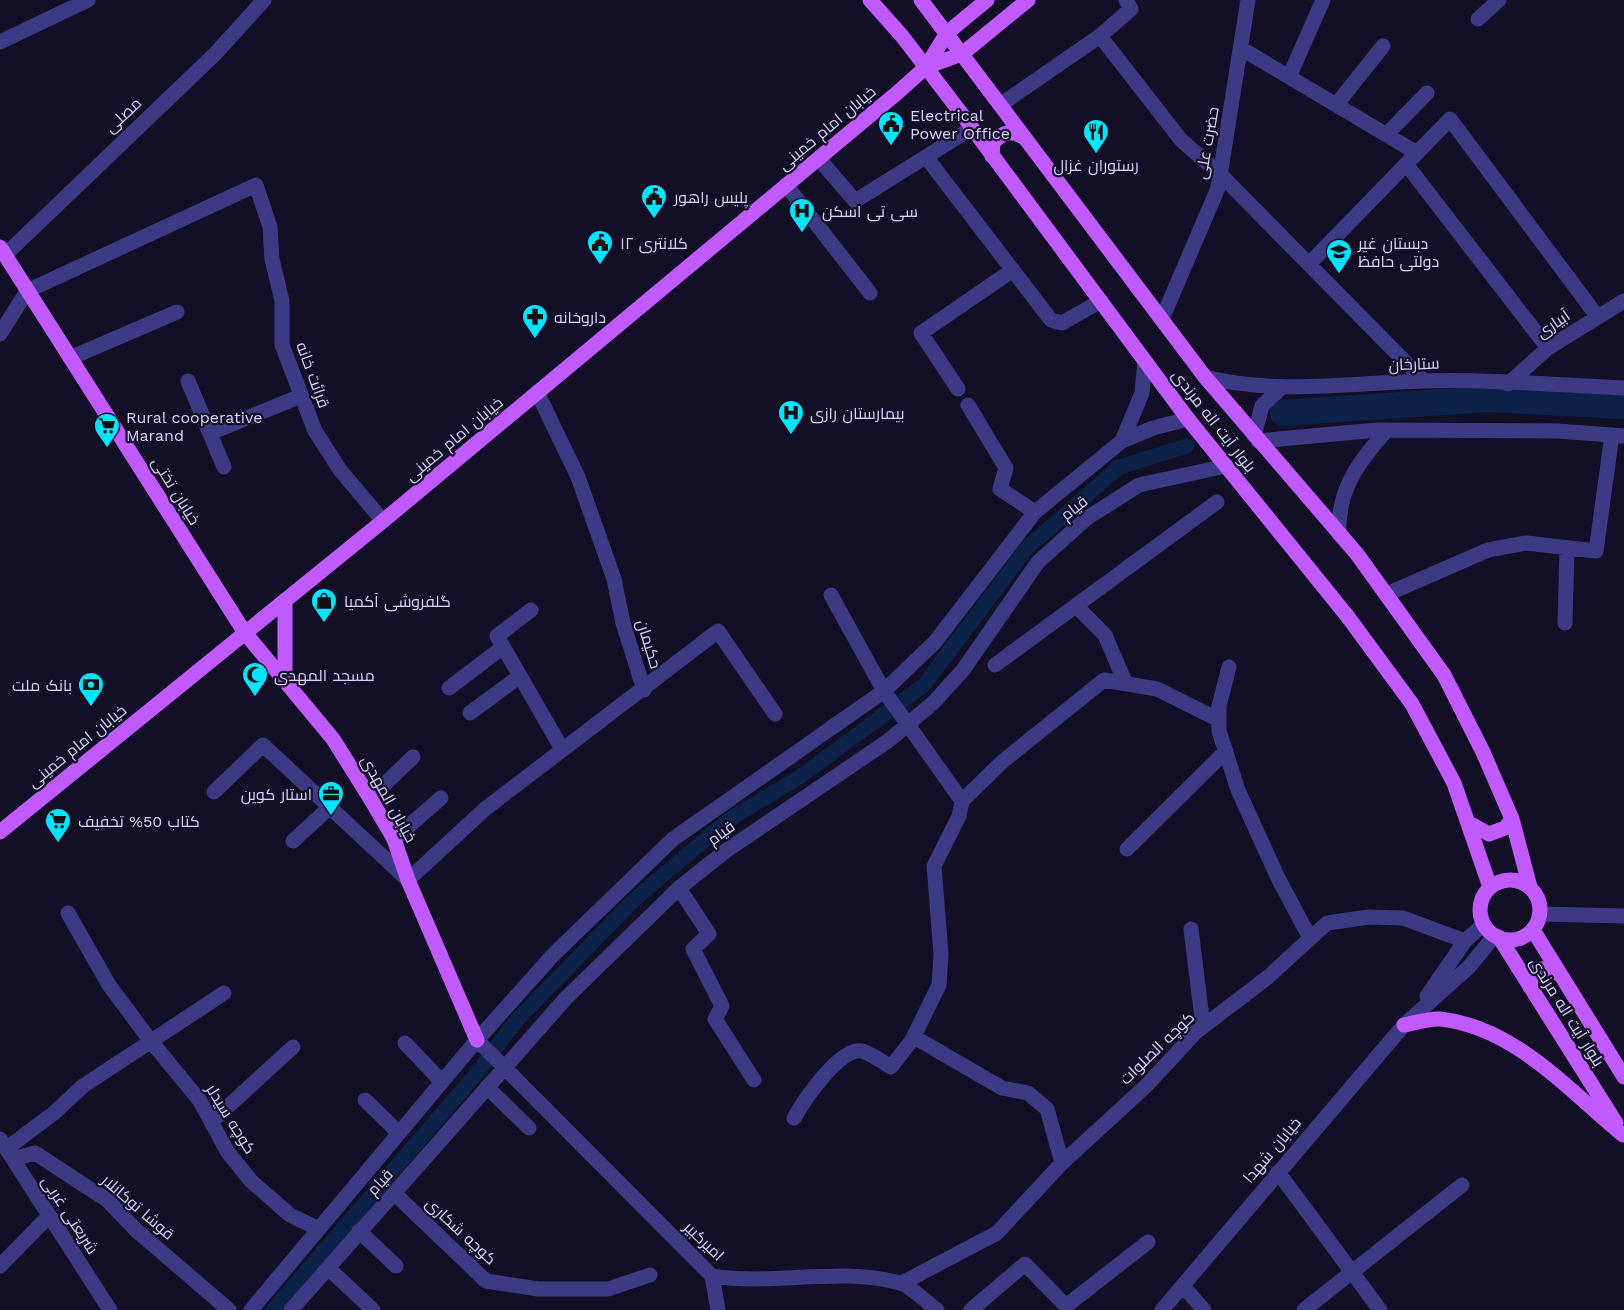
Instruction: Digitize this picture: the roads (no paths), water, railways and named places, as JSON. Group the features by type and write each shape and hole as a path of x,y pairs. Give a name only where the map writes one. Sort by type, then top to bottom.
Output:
{"main road":[{"name":"بلوار آیت اله مرندی","path":"870,0 972,128 1188,419 1348,617 1412,704 1454,783 1490,887"},
{"name":"بلوار آیت اله مرندی","path":"921,0 1205,377 1339,534 1387,594 1444,675 1483,752 1512,819 1530,887"},
{"path":"926,68 947,33 987,0"},
{"path":"926,68 962,54 1028,0"},
{"name":"خیابان امام خمینی","path":"0,832 383,521 926,68"},
{"path":"992,156 993,143 1005,132 1014,132 1025,138"},
{"name":"خیابان تختی","path":"2,251 245,633"},
{"path":"285,600 285,681"},
{"name":"خیابان المهدی","path":"245,633 333,739 394,839 408,880 477,1040"},
{"path":"1469,823 1489,834 1505,828 1512,819"},
{"path":"1506,880 1515,880 1530,887 1540,902 1539,914 1533,930 1518,939 1497,936 1484,924 1481,904 1490,887 1506,880"},
{"name":"بلوار آیت اله مرندی","path":"1533,930 1624,1077"},
{"name":"بلوار آیت اله مرندی","path":"1497,936 1624,1135"},
{"path":"1530,987 1531,977 1538,970 1551,969 1559,974"},
{"path":"1408,1020 1438,1019 1474,1027 1526,1052 1624,1135"}],"street":[{"path":"0,42 67,6 88,0"},
{"name":"مصلی","path":"2,251 215,54 264,0"},
{"path":"1000,105 1100,36 1131,9 1126,0"},
{"name":"حضرت علی","path":"1162,319 1218,188 1248,0"},
{"path":"1289,77 1323,0"},
{"path":"1478,19 1499,0"},
{"path":"1100,36 1181,140 1221,174 1424,381"},
{"path":"1336,105 1383,46"},
{"path":"1242,48 1386,135 1411,159 1548,348"},
{"path":"1386,135 1427,93"},
{"path":"1310,264 1450,119 1597,316"},
{"path":"819,159 855,201 972,128"},
{"path":"926,157 1051,320 1062,323 1101,302"},
{"name":"قرائت خانه","path":"27,291 256,185 270,228 272,259 282,301 282,345 301,396 315,431 340,470 383,521"},
{"path":"786,185 870,293"},
{"path":"958,389 921,333 1013,270"},
{"path":"0,334 27,291"},
{"name":"آبیاری","path":"1508,384 1548,348 1624,301"},
{"path":"70,358 177,312"},
{"path":"1122,441 1142,393 1144,361"},
{"name":"ستارخان","path":"1205,377 1235,385 1280,388 1424,381 1624,388"},
{"path":"188,381 224,467"},
{"path":"1280,388 1262,406 1256,439 1387,430 1558,431 1618,436 1596,551 1526,543 1488,550 1387,594"},
{"name":"حکیمان","path":"408,880 486,808 644,690 623,623 614,579 578,477 537,392"},
{"path":"210,434 301,396"},
{"path":"968,405 1006,468 1000,489 1035,512"},
{"path":"1122,441 1153,428 1188,419"},
{"path":"1339,534 1338,514 1344,491 1365,454 1387,430"},
{"name":"قیام","path":"251,1310 477,1040 554,954 673,838 884,691 935,642 1035,512 1122,441"},
{"name":"قیام","path":"291,1310 504,1066 567,998 679,888 727,850 838,777 908,726 963,670 1038,562 1087,518 1139,485 1226,466"},
{"path":"995,665 1216,502"},
{"path":"1565,624 1567,548"},
{"path":"831,595 884,691 962,801"},
{"path":"1076,606 1105,635 1125,682"},
{"path":"531,610 496,636 562,749"},
{"path":"644,690 718,631 775,714"},
{"path":"449,688 503,647"},
{"path":"1229,667 1219,706 1219,731 1238,790 1278,878 1310,938"},
{"path":"470,713 520,676"},
{"path":"794,1118 819,1078 853,1052 861,1051 891,1067 914,1037 939,986 941,954 934,866 959,816 962,801 1002,762 1104,680 1157,689 1219,720"},
{"path":"214,792 263,745 408,880"},
{"path":"1127,849 1226,751"},
{"path":"370,798 413,757"},
{"path":"394,839 441,798"},
{"path":"293,841 330,807"},
{"path":"679,888 709,934 693,949 722,1006 715,1019 754,1080"},
{"name":"کوچه سیدلر","path":"68,913 109,985 200,1101 226,1151 250,1181 290,1215 319,1229"},
{"path":"1539,914 1624,916"},
{"name":"کوچه الصلوات","path":"902,1283 997,1233 1062,1163 1147,1085 1203,1026 1268,976 1327,923 1369,917 1403,918 1465,941"},
{"name":"خیابان شهدا","path":"1162,1310 1408,1020 1465,941 1484,924"},
{"path":"1191,929 1203,1026"},
{"name":"خیابان شهدا","path":"1408,1020 1469,968 1497,936"},
{"path":"6,1149 54,1113 83,1086 224,993"},
{"path":"914,1037 1002,1088 1028,1093 1047,1109 1062,1163"},
{"name":"امیرکبیر","path":"477,1040 712,1276 734,1280 848,1275 902,1283 937,1310"},
{"path":"405,1043 442,1082"},
{"path":"211,1122 293,1047"},
{"path":"487,1087 528,1128"},
{"path":"365,1100 399,1133"},
{"name":"شریعتی غربی","path":"6,1149 110,1310"},
{"name":"قوشا توکانلار","path":"6,1149 35,1153 107,1200 137,1231 229,1310"},
{"path":"1278,1172 1350,1274 1380,1310"},
{"path":"1304,1310 1462,1185"},
{"name":"کوچه شکاری","path":"394,1193 486,1281 538,1289 608,1289 650,1275"},
{"path":"0,1266 50,1216"},
{"path":"359,1231 396,1266"},
{"path":"971,1310 1024,1264 1068,1308 1148,1242"},
{"path":"328,1268 373,1310"},
{"path":"712,1276 718,1310"},
{"path":"1183,1286 1204,1310"}],"waterway":[{"path":"1283,413 1487,399 1624,406"},
{"path":"273,1310 471,1080 517,1020 635,899 727,821 801,776 924,685 1027,548 1119,467 1187,446"}],"place":[{"name":"Electrical Power Office","path":"891,147"},
{"name":"رستوران غزال","path":"1096,155"},
{"name":"پلیس راهور","path":"654,220"},
{"name":"سی تی اسکن","path":"802,234"},
{"name":"کلانتری ۱۲","path":"600,266"},
{"name":"دبستان غیر دولتی حافظ","path":"1339,275"},
{"name":"داروخانه","path":"535,340"},
{"name":"بیمارستان رازی","path":"791,436"},
{"name":"Rural cooperative Marand","path":"107,449"},
{"name":"گلفروشی آکمیا","path":"324,624"},
{"name":"مسجد المهدی","path":"255,698"},
{"name":"بانک ملت","path":"91,708"},
{"name":"استار کوین","path":"331,817"},
{"name":"کتاب 50% تخفیف","path":"58,844"}]}
